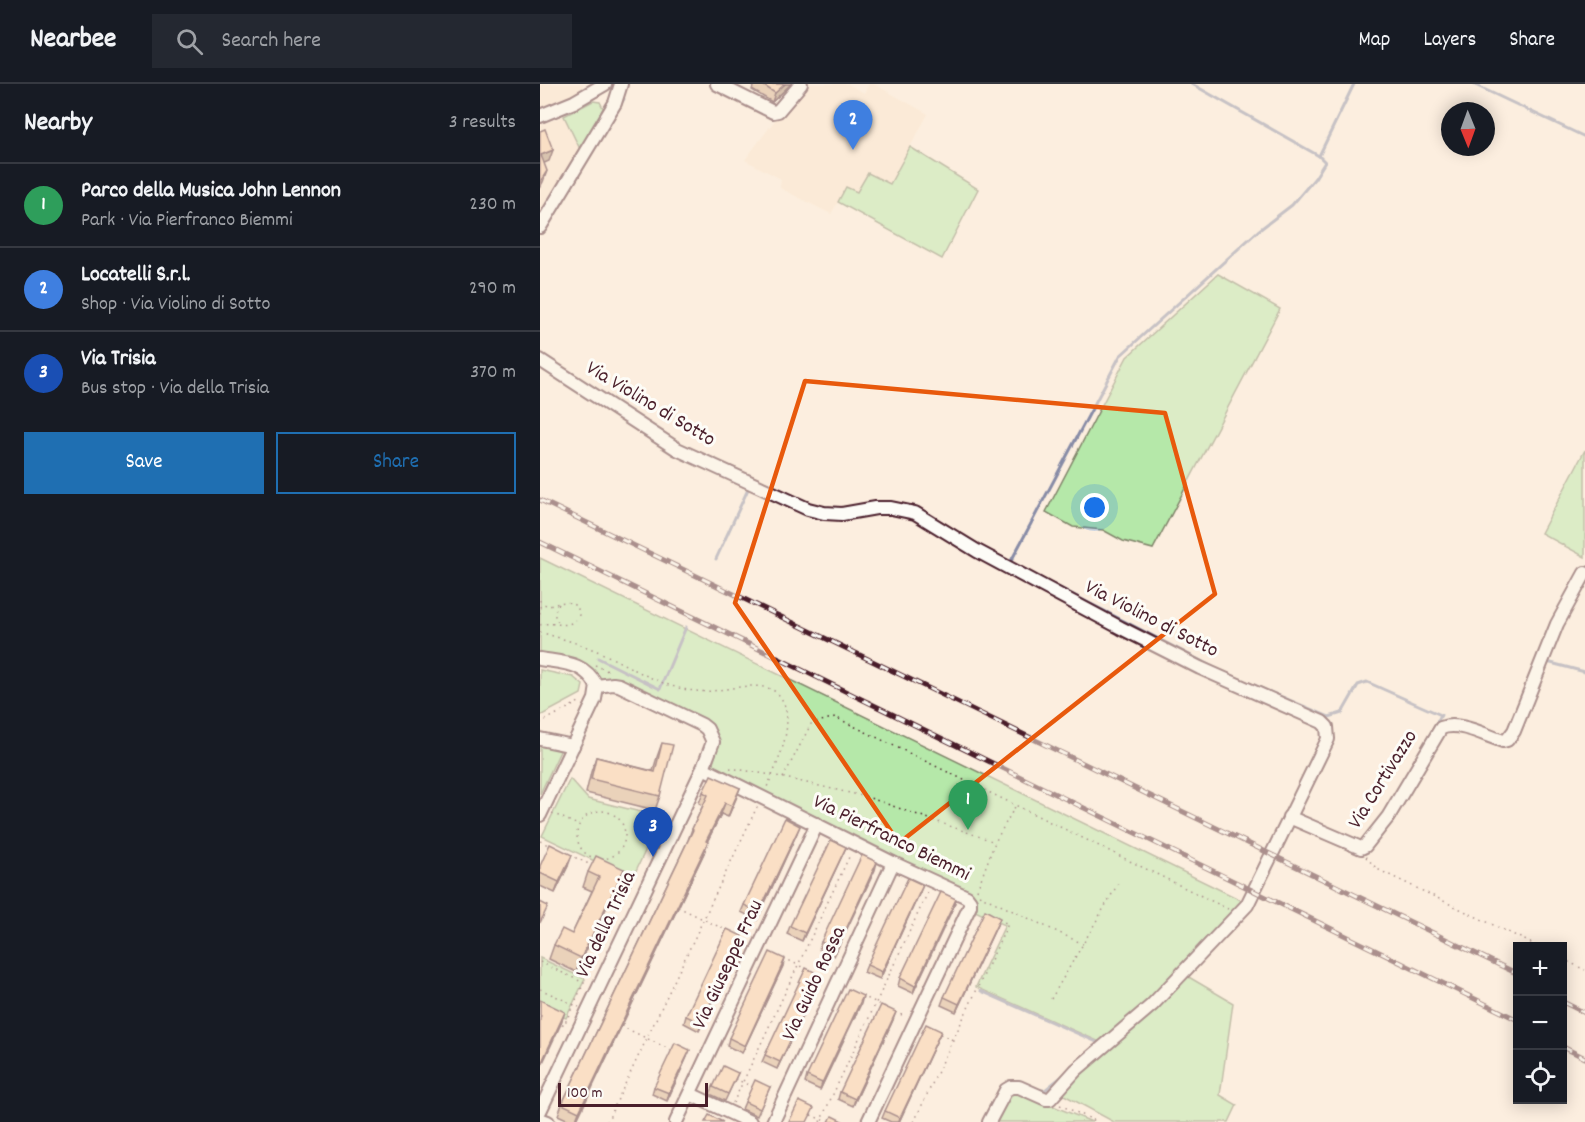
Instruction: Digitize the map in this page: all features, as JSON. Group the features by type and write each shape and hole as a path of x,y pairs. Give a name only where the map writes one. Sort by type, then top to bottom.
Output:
{"street":[{"path":"540,227 615,103 621,84"},
{"path":"717,84 773,112 778,111 801,84"},
{"path":"540,116 574,102 599,86"},
{"name":"Via Violino di Sotto","path":"540,360 677,449 789,501 824,513 853,513 876,508 891,508 915,513 977,550 1121,628 1210,672 1322,722 1327,727 1328,739 1247,904 1152,1005 1076,1070 1051,1098"},
{"name":"Via Cortivazzo","path":"1289,817 1361,848 1388,817 1441,728 1449,725 1458,726 1503,741 1511,737 1557,624 1585,573"},
{"path":"540,659 570,664 586,670 591,675 597,689 542,812"},
{"name":"Via della Trisia","path":"540,1111 703,768 713,742 707,729 702,725 619,685 613,684 597,689"},
{"path":"540,740 573,746"},
{"name":"Via Pierfranco Biemmi","path":"703,768 893,863 934,880 967,897 970,901 970,906 868,1122"},
{"name":"Via Giuseppe Frau","path":"676,1122 817,824"},
{"name":"Via Guido Rossa","path":"773,1122 893,863"},
{"path":"989,1122 1006,1090 1011,1087 1019,1087 1051,1098"},
{"path":"690,1094 750,1122"},
{"path":"540,1119 548,1122"}],"path":[{"path":"540,617 540,601 549,606 564,601 575,605 579,615 572,624 561,625 547,622 540,625"},
{"path":"559,603 554,612 561,625"},
{"path":"540,632 590,649 682,690 710,691 765,687 778,694 785,709 787,724 781,755 607,1122"},
{"path":"588,662 609,671"},
{"path":"645,674 648,669"},
{"path":"540,723 597,689"},
{"path":"783,778 811,723 835,717 1226,908"},
{"path":"727,768 772,775 867,797 995,842"},
{"path":"1016,805 995,842 976,894 1083,944"},
{"path":"600,811 616,816 624,826 623,845 615,855 603,860 591,857 579,846 576,836 579,825 585,816 600,811"},
{"path":"542,812 579,825"},
{"path":"540,841 549,845"},
{"path":"729,1112 856,843"},
{"path":"1361,848 1366,858 1377,869 1529,942"},
{"path":"568,855 597,868"},
{"path":"587,864 591,857"},
{"path":"616,878 645,891"},
{"path":"820,1121 934,880"},
{"path":"1051,999 1119,882"},
{"path":"674,905 731,933"},
{"path":"914,1122 1008,924 998,919"},
{"path":"741,938 759,946"},
{"path":"779,956 808,970"},
{"path":"1567,961 1585,970"},
{"path":"540,962 585,983 564,1024 556,1021"},
{"path":"540,988 588,1011"},
{"path":"857,993 916,1022"},
{"path":"617,1025 675,1052"},
{"path":"934,1031 953,1040"},
{"path":"733,1078 753,1088"},
{"path":"1051,1098 1098,1122"},
{"path":"811,1115 820,1121 827,1122"}],"highlighted area":[{"path":"805,381 1165,413 1215,594 899,843 735,603"}],"shaded area":[{"path":"540,84 583,84 580,92 540,110"},
{"path":"807,84 848,84 864,93 869,84 874,84 928,114 890,184 857,192 846,188 831,214 780,188 781,179 745,160 775,120"},
{"path":"564,116 581,151 540,219 540,125"}],"green space":[{"path":"593,101 600,102 603,108 581,151 564,116"},
{"path":"910,147 978,189 942,259 838,202 846,187 857,192 868,173 890,184"},
{"path":"1218,274 1280,309 1153,549 1123,541 1103,530 1073,527 1046,512 1127,357"},
{"path":"1585,450 1585,557 1541,533"},
{"path":"540,558 1245,902 1152,1001 1102,1043 976,987 1005,925 973,910 968,892 711,768 718,746 717,734 714,728 702,718 617,679 600,678 587,665 540,654"},
{"path":"540,670 573,677 583,685 581,694 540,716"},
{"path":"540,744 561,749 540,794"},
{"path":"570,779 588,799 661,817 632,879 542,836"},
{"path":"540,958 585,979 566,1018 540,1006"},
{"path":"1187,976 1233,1003 1220,1095 1237,1105 1229,1122 1114,1122 1064,1095 1063,1091 1090,1063 1145,1019"},
{"path":"1014,1090 1092,1122 995,1122"}],"building":[{"path":"761,84 785,84 775,93"},
{"path":"545,129 553,150 541,155 547,171 540,182 540,131"},
{"path":"662,743 673,745 660,796 591,779 596,757 655,772"},
{"path":"711,775 740,788 732,806 725,803 706,841 708,842 579,1112 562,1104 693,830 708,795 703,792"},
{"path":"785,818 800,826 759,912 744,905"},
{"path":"831,840 846,847 805,933 790,926"},
{"path":"550,844 572,855 559,882 540,873 540,866"},
{"path":"862,855 877,862 837,949 821,942"},
{"path":"596,856 624,869 581,958 554,945 562,929 572,934 599,877 588,872"},
{"path":"908,878 923,885 882,972 867,965"},
{"path":"941,892 956,899 915,986 900,978"},
{"path":"540,902 548,906 540,923"},
{"path":"985,910 1000,918 959,1004 944,997"},
{"path":"727,929 742,936 701,1023 686,1016"},
{"path":"770,952 785,959 745,1046 729,1038"},
{"path":"806,968 821,975 780,1062 765,1055"},
{"path":"848,989 863,996 822,1083 807,1076"},
{"path":"540,1000 565,1012 540,1066 541,1016"},
{"path":"881,1005 896,1012 855,1099 840,1092"},
{"path":"926,1024 941,1031 900,1118 885,1111"},
{"path":"675,1043 690,1050 669,1093 654,1087"},
{"path":"723,1066 738,1073 728,1094 713,1087"},
{"path":"755,1080 770,1087 760,1109 745,1102"},
{"path":"799,1101 814,1108 807,1122 789,1122"},
{"path":"709,1115 723,1122 705,1122"},
{"path":"832,1116 844,1122 829,1122"}],"waterway":[{"path":"1192,84 1319,156 1354,84"},
{"path":"1473,84 1585,137"},
{"path":"619,107 624,99"},
{"path":"1010,563 1120,356 1258,231 1292,205 1315,178 1325,162 1319,156"},
{"path":"716,559 749,487"},
{"path":"1052,584 1213,667"},
{"path":"598,658 660,689 686,627"},
{"path":"1547,662 1585,672"},
{"path":"1230,675 1329,717 1342,713 1358,685 1367,682 1441,715 1432,731"},
{"path":"1186,961 1206,939"},
{"path":"981,991 1099,1043"},
{"path":"1039,1090 1045,1090 1065,1074"}],"railway":[{"path":"540,500 1513,972"},
{"path":"540,542 1513,1018"},
{"path":"1567,1004 1585,1013"},
{"path":"1567,1049 1585,1058"}],"place":[{"name":"Locatelli S.r.l.","path":"853,150"},
{"name":"Parco della Musica John Lennon","path":"968,830"},
{"name":"Via Trisia","path":"653,857"}]}
